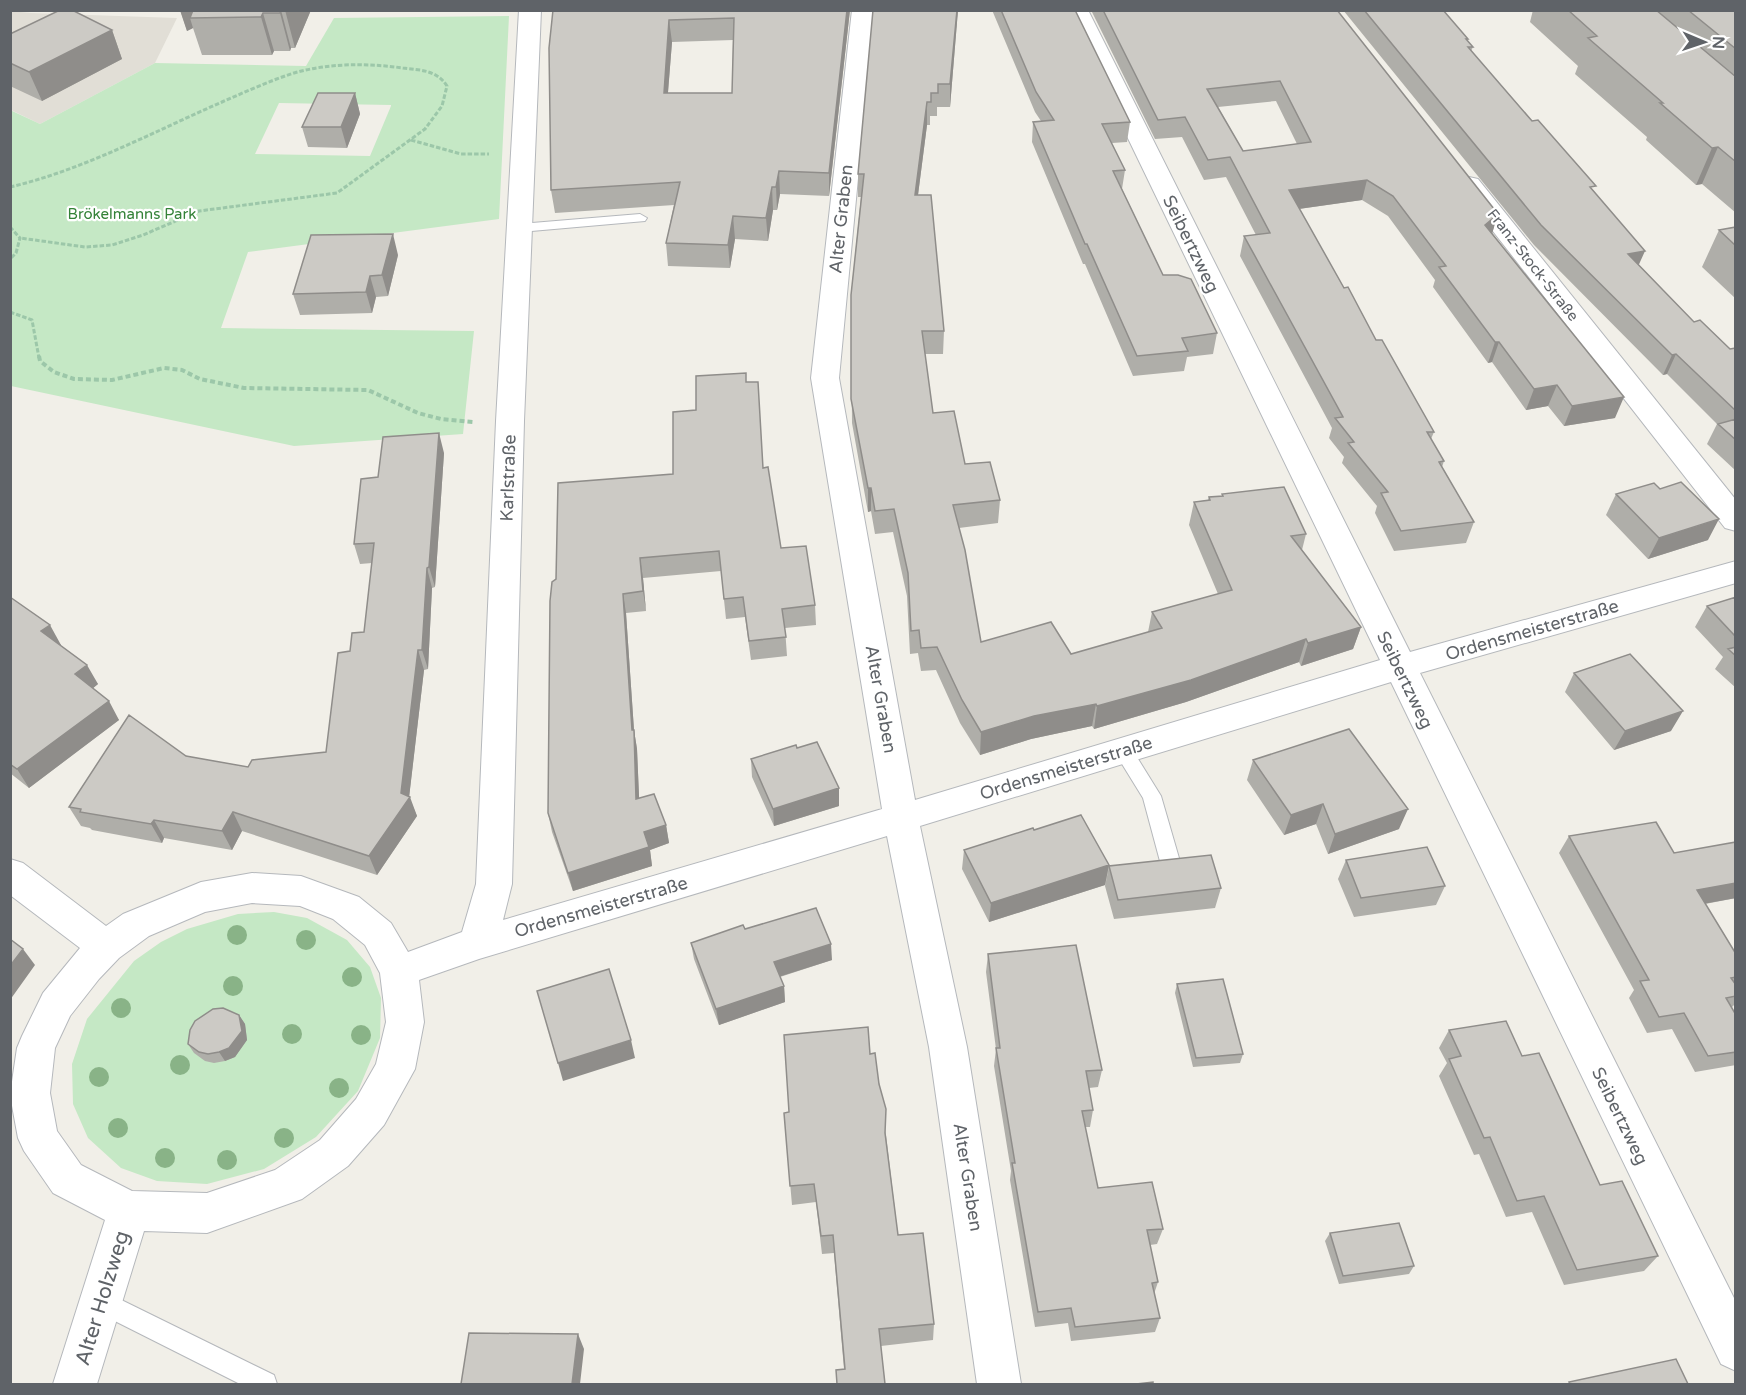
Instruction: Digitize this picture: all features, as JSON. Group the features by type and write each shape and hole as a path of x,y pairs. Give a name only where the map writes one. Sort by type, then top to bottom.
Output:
{"street":[{"name":"Karlstraße","path":"478,943 494,884 510,421 530,10"},
{"name":"Alter Graben","path":"863,10 825,378 901,818 948,1047 999,1384"},
{"name":"Seibertzweg","path":"1077,10 1398,667 1736,1349"},
{"name":"Franz-Stock-Straße","path":"1456,167 1736,521"},
{"name":"Ordensmeisterstraße","path":"399,971 478,943 901,818 1398,667 1736,572"},
{"path":"10,874 106,947"},
{"path":"252,888 300,891 346,908 370,927 378,934 399,971 405,1022 394,1069 370,1112 334,1153 287,1185 207,1213 129,1211 67,1179 38,1138 23,1049 86,967 106,947 136,926 201,897 252,888"},
{"name":"Alter Holzweg","path":"75,1384 129,1211"}],"lane":[{"path":"519,228 640,218"},
{"path":"1123,751 1152,796 1171,865"},
{"path":"101,1302 252,1382"}],"path":[{"path":"10,187 48,178 295,73 350,64 411,68 430,72 443,80 447,86 442,106 425,129 337,193 198,211 143,235 112,245 84,247 20,238 10,227"},
{"path":"410,140 461,154 523,152"},
{"path":"10,259 16,253 20,238"},
{"path":"10,254 16,253"},
{"path":"10,312 32,320 40,360 54,372 74,379 112,380 164,368 182,370 200,379 244,388 368,390 418,413 441,419 461,422 510,421"}],"shaded area":[{"path":"10,11 177,18 155,63 40,124 11,110"}],"green space":[{"name":"Brökelmanns Park","path":"509,16 499,219 248,252 221,328 474,331 463,434 294,446 11,386 10,110 40,124 155,63 306,66 334,18","holes":["279,103 391,105 370,156 255,154"]},
{"path":"274,912 307,918 347,940 370,967 381,998 380,1038 358,1091 316,1137 264,1169 207,1184 157,1181 121,1168 88,1138 73,1104 72,1064 87,1019 134,961 161,942 187,929 238,914"}],"building":[{"path":"60,10 72,10 112,30 29,72 10,63 10,34"},
{"path":"193,10 281,10 280,13 263,13 261,17 190,18"},
{"path":"553,10 847,10 829,173 779,171 776,187 772,187 766,218 733,216 728,245 666,243 680,182 551,190 549,48","holes":["734,18 732,93 664,93 669,20"]},
{"path":"873,10 957,10 950,84 938,84 938,93 931,93 931,102 927,102 915,195 931,195 944,331 922,331 933,413 954,411 965,464 990,462 1000,500 953,505 965,550 981,642 1051,622 1071,654 1162,628 1152,612 1232,590 1194,502 1210,500 1209,497 1223,496 1222,494 1284,487 1306,534 1291,536 1361,627 1308,643 1306,639 1191,680 1097,706 1096,704 1034,716 981,732 962,700 937,647 921,648 919,630 911,631 908,573 894,509 875,511 871,488 868,488 851,399 851,295 864,174 858,174"},
{"path":"1001,10 1075,10 1130,122 1102,124 1125,170 1113,171 1163,275 1178,275 1191,279 1217,333 1182,338 1188,351 1137,356 1087,244 1085,244 1033,122 1054,120 1036,92"},
{"path":"1103,10 1337,10 1498,214 1485,225 1624,397 1572,406 1557,385 1534,389 1499,342 1495,342 1439,267 1446,266 1393,196 1367,180 1289,190 1344,288 1348,287 1376,340 1382,340 1434,432 1427,432 1444,461 1439,462 1474,522 1401,531 1381,493 1388,492 1348,443 1354,442 1335,418 1343,417 1244,236 1270,233 1230,157 1208,160 1185,117 1158,120","holes":["1280,81 1311,142 1243,151 1207,89"]},
{"path":"1364,10 1443,10 1473,47 1468,47 1532,121 1538,120 1596,186 1590,187 1645,251 1628,254 1694,322 1700,320 1730,349 1736,348 1736,411 1676,354 1672,355 1541,225"},
{"path":"1568,10 1656,10 1736,77 1736,162 1718,147 1712,148 1588,38 1597,36"},
{"path":"1688,10 1736,10 1736,49"},
{"path":"318,93 355,93 341,127 302,127"},
{"path":"1736,227 1736,246 1719,230"},
{"path":"393,234 382,275 370,276 366,292 293,294 311,235"},
{"path":"746,373 746,382 758,382 763,468 768,467 781,548 806,546 815,605 782,609 786,637 749,641 743,597 724,599 719,551 640,558 643,591 623,594 632,730 634,730 636,799 654,794 666,825 644,832 649,847 568,873 548,813 550,601 552,582 556,579 558,483 673,474 673,412 696,410 696,376"},
{"path":"1736,419 1736,440 1718,424"},
{"path":"439,433 422,650 418,650 401,793 410,797 369,856 233,812 222,831 154,820 151,824 80,812 81,809 69,807 129,715 186,756 248,767 252,760 326,752 338,653 350,651 352,633 364,632 374,543 354,544 361,479 378,477 383,437"},
{"path":"1681,482 1719,519 1659,538 1616,494 1654,483 1660,489"},
{"path":"10,597 50,625 41,631 87,665 75,674 109,701 17,769 10,764"},
{"path":"1736,597 1736,637 1707,606"},
{"path":"1736,647 1736,656 1728,649"},
{"path":"1630,654 1683,711 1625,731 1574,673"},
{"path":"1349,729 1408,809 1335,834 1323,804 1291,815 1253,760"},
{"path":"817,742 839,788 773,809 751,759 796,745 797,748"},
{"path":"1081,815 1109,865 991,903 964,850"},
{"path":"1656,822 1674,853 1736,842 1736,883 1697,890 1736,954 1736,977 1731,978 1736,985 1736,996 1726,998 1736,1015 1736,1052 1708,1056 1684,1013 1659,1017 1640,981 1649,980 1569,836"},
{"path":"1427,847 1445,886 1361,898 1346,860"},
{"path":"1211,855 1221,888 1118,900 1109,866"},
{"path":"816,908 831,944 774,962 784,986 716,1009 691,943 743,925 745,929"},
{"path":"10,939 23,949 10,966"},
{"path":"1076,945 1102,1070 1086,1071 1093,1110 1082,1111 1098,1188 1152,1182 1163,1229 1147,1230 1158,1282 1152,1283 1160,1318 1075,1327 1071,1308 1038,1312 1012,1163 1015,1163 996,1048 1000,1048 988,954"},
{"path":"609,969 631,1040 558,1063 537,991"},
{"path":"1223,979 1243,1054 1196,1058 1177,984"},
{"path":"223,1008 239,1015 242,1031 229,1048 208,1054 199,1052 188,1044 190,1030 195,1021 213,1009"},
{"path":"1506,1021 1522,1056 1539,1053 1600,1185 1622,1181 1658,1256 1577,1270 1544,1196 1517,1201 1490,1137 1484,1138 1449,1059 1461,1056 1449,1030"},
{"path":"868,1027 870,1054 875,1053 879,1084 886,1109 885,1133 898,1235 923,1233 934,1324 879,1329 885,1384 837,1384 836,1370 845,1369 833,1235 821,1236 814,1184 790,1186 784,1113 789,1112 784,1035"},
{"path":"1399,1223 1414,1266 1343,1276 1330,1233"},
{"path":"469,1333 578,1334 572,1384 461,1384"},
{"path":"1676,1359 1688,1384 1570,1384 1569,1382"}]}
